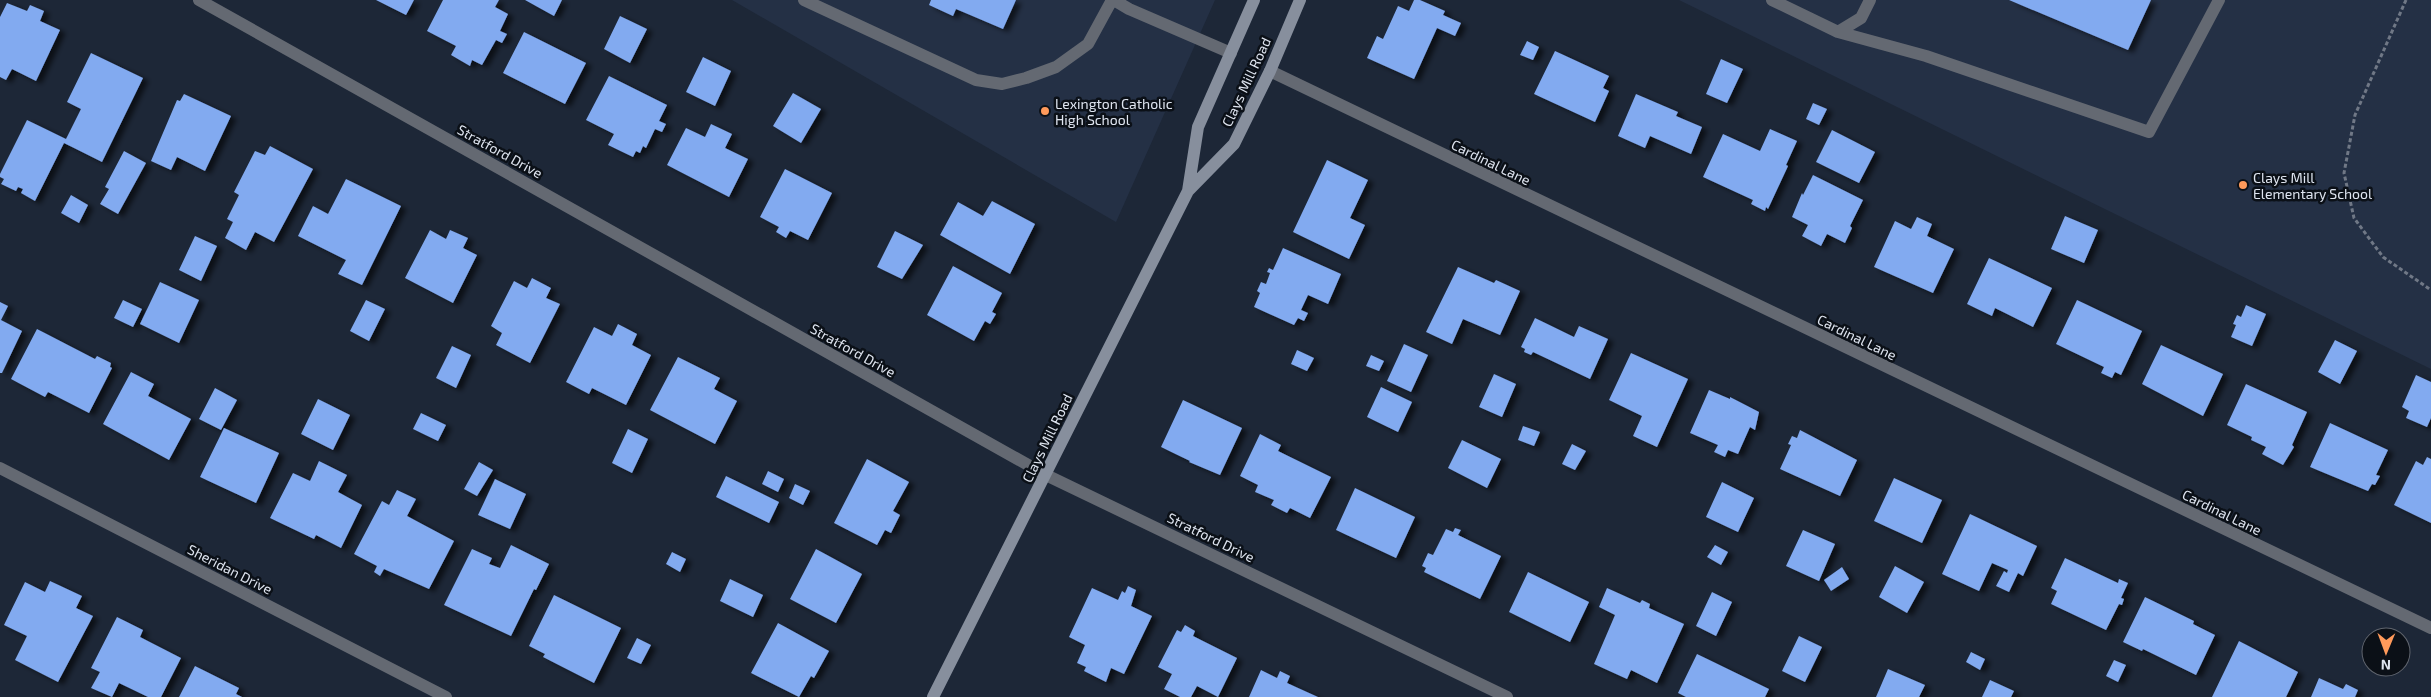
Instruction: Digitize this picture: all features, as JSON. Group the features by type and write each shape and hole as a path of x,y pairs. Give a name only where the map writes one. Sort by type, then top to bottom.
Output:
{"main road":[{"name":"Clays Mill Road","path":"1188,192 1198,127 1254,0"},
{"name":"Clays Mill Road","path":"933,697 1188,192 1234,144 1270,71 1300,0"}],"street":[{"name":"Stratford Drive","path":"200,0 1046,474 1508,697"},
{"path":"804,0 976,80 1002,84 1026,78 1056,66 1088,44 1113,0 1129,9 1231,53"},
{"path":"1772,0 1838,32 1926,56 2149,132 2219,0"},
{"path":"1838,32 1861,18 1870,0"},
{"name":"Cardinal Lane","path":"1270,71 2431,628"},
{"name":"Sheridan Drive","path":"0,468 446,697"}],"path":[{"path":"2406,0 2355,116 2344,173 2354,218 2377,249 2383,257 2431,290"}],"shaded area":[{"name":"Lexington Catholic High School","path":"732,0 1215,0 1116,222"},
{"name":"Clays Mill Elementary School","path":"1679,0 2431,0 2431,369"}],"building":[{"path":"376,0 414,0 406,15"},
{"path":"443,0 499,0 495,7 508,14 500,31 507,34 502,43 496,40 482,65 472,60 470,66 451,55 456,46 427,31"},
{"path":"525,0 562,0 554,16"},
{"path":"931,0 1016,0 1003,29 956,9 953,16 929,5"},
{"path":"1414,0 1420,0 1445,11 1443,15 1461,23 1455,36 1437,28 1414,79 1367,58 1377,36 1383,39 1398,6 1409,11"},
{"path":"2009,0 2151,0 2128,50"},
{"path":"7,3 27,11 30,5 44,11 40,21 60,30 36,81 12,69 6,80 0,77 0,17"},
{"path":"620,16 647,29 630,63 604,49"},
{"path":"524,32 586,63 565,104 503,73"},
{"path":"1527,41 1539,47 1533,60 1520,55"},
{"path":"1555,51 1609,76 1603,88 1609,91 1595,122 1534,94"},
{"path":"91,53 143,78 102,162 64,143 35,201 21,193 23,189 18,187 16,191 1,184 4,179 0,177 0,174 27,120 66,139 81,109 67,102"},
{"path":"703,57 731,71 715,106 686,92"},
{"path":"1721,59 1743,69 1727,103 1706,94"},
{"path":"609,76 667,105 659,121 666,124 662,132 655,129 646,148 643,146 640,153 636,151 633,157 608,145 614,134 586,120"},
{"path":"793,93 821,109 801,143 773,126"},
{"path":"184,94 231,116 205,171 177,157 171,170 151,161 177,100 180,101"},
{"path":"1636,94 1678,112 1676,116 1702,127 1691,154 1650,136 1645,148 1618,136"},
{"path":"1813,103 1827,109 1819,125 1806,119"},
{"path":"711,124 732,134 725,148 748,159 729,197 667,165 686,128 705,137"},
{"path":"1770,129 1797,141 1786,165 1788,166 1768,209 1766,207 1765,211 1751,204 1753,200 1703,177 1723,134 1760,151"},
{"path":"1832,130 1875,152 1859,183 1816,162"},
{"path":"270,146 313,169 274,242 255,232 246,250 225,238 233,222 227,219 239,195 234,192 255,151 265,155"},
{"path":"124,151 146,163 118,214 100,204 109,189 105,187"},
{"path":"1327,160 1368,180 1350,218 1365,225 1349,259 1293,232"},
{"path":"785,169 832,193 808,240 790,231 786,238 776,232 779,227 760,217"},
{"path":"1813,175 1863,200 1850,226 1852,228 1845,243 1827,234 1821,246 1802,236 1808,225 1792,217 1802,193 1803,195"},
{"path":"346,179 401,206 362,285 338,274 346,260 298,236 313,206 328,214"},
{"path":"71,195 88,205 79,223 61,213"},
{"path":"992,201 1035,224 1010,274 940,235 958,202 983,216"},
{"path":"2065,216 2098,230 2084,263 2051,249"},
{"path":"1917,217 1932,224 1927,236 1954,249 1933,293 1874,267 1895,221 1911,229"},
{"path":"430,230 446,239 450,230 468,238 463,248 477,255 453,303 405,278"},
{"path":"895,231 923,245 902,279 877,267"},
{"path":"195,236 217,246 201,281 179,270"},
{"path":"1283,248 1341,274 1328,304 1308,295 1301,310 1308,313 1304,321 1298,318 1294,325 1254,307 1260,293 1257,291 1261,282 1266,284 1270,273 1267,272 1269,268 1273,270"},
{"path":"1989,258 2052,288 2033,327 1995,308 1992,316 1967,304"},
{"path":"953,266 1002,293 992,312 996,314 990,324 985,321 974,341 927,315"},
{"path":"1458,267 1494,283 1496,280 1520,291 1500,335 1463,319 1452,344 1426,332"},
{"path":"532,278 551,288 546,298 560,304 530,363 496,345 502,333 491,326 514,281 527,288"},
{"path":"160,282 199,300 179,343 140,324"},
{"path":"123,300 142,309 133,327 114,318"},
{"path":"366,300 385,309 369,341 350,331"},
{"path":"2077,300 2142,331 2121,375 2115,372 2112,378 2101,373 2104,367 2056,344"},
{"path":"0,302 8,306 1,320 22,331 2,373 0,373"},
{"path":"2246,305 2266,314 2252,346 2231,337 2236,325 2233,324 2237,315 2241,317"},
{"path":"1535,318 1574,337 1579,326 1608,339 1590,379 1533,352 1531,355 1524,352 1525,349 1521,347"},
{"path":"618,324 637,334 632,345 651,355 626,405 592,388 589,394 566,382 594,327 612,336"},
{"path":"37,329 95,359 97,356 111,363 110,367 112,368 89,413 48,392 45,397 11,379"},
{"path":"2335,340 2357,351 2340,384 2318,372"},
{"path":"1404,344 1428,355 1411,392 1387,381"},
{"path":"2161,345 2223,374 2203,416 2142,384"},
{"path":"452,346 471,355 456,388 436,378"},
{"path":"1297,350 1314,358 1307,371 1291,364"},
{"path":"1631,353 1688,379 1657,447 1633,436 1642,416 1609,400"},
{"path":"1371,355 1384,361 1379,371 1366,366"},
{"path":"678,357 720,378 714,389 737,401 715,444 650,410"},
{"path":"131,372 154,384 148,396 191,419 169,460 103,424"},
{"path":"1494,374 1516,384 1502,417 1479,407"},
{"path":"2416,375 2431,382 2431,418 2427,427 2406,418 2409,411 2402,407"},
{"path":"2246,384 2307,412 2292,445 2294,447 2283,465 2262,454 2266,447 2251,440 2252,437 2227,425"},
{"path":"1381,387 1412,402 1398,432 1367,417"},
{"path":"215,388 237,400 221,430 199,419"},
{"path":"1709,390 1730,399 1730,397 1759,412 1755,430 1750,427 1738,454 1728,450 1725,457 1714,452 1718,445 1690,433"},
{"path":"318,399 350,415 333,450 301,434"},
{"path":"1183,400 1242,428 1220,475 1189,462 1161,447"},
{"path":"421,413 446,425 438,441 413,429"},
{"path":"2330,423 2388,450 2376,475 2380,476 2375,485 2372,484 2368,491 2310,467"},
{"path":"1523,426 1540,432 1534,446 1518,440"},
{"path":"224,428 279,453 256,503 200,477"},
{"path":"628,429 648,439 632,473 612,463"},
{"path":"1800,430 1857,460 1840,496 1780,469 1791,445 1788,444 1792,436 1797,438"},
{"path":"1260,434 1281,445 1278,451 1331,477 1310,518 1290,508 1287,513 1271,505 1274,500 1255,492 1258,485 1240,476"},
{"path":"1462,440 1501,459 1487,488 1448,468"},
{"path":"1572,444 1586,451 1575,470 1562,464"},
{"path":"2427,457 2431,459 2431,523 2394,505 2416,461 2423,465"},
{"path":"867,459 909,482 893,511 900,515 891,533 885,530 877,545 834,523"},
{"path":"319,461 347,475 338,492 362,505 341,548 316,535 314,539 270,518 293,473 310,481"},
{"path":"479,462 493,470 477,496 464,489"},
{"path":"768,471 784,479 778,492 762,484"},
{"path":"726,476 779,502 769,523 716,497"},
{"path":"1894,478 1942,500 1922,543 1874,521"},
{"path":"495,479 526,494 510,529 478,515"},
{"path":"1722,482 1754,498 1738,532 1706,517"},
{"path":"795,484 810,491 803,505 789,498"},
{"path":"1355,488 1415,517 1396,558 1336,530"},
{"path":"397,490 416,499 407,516 454,541 429,589 384,569 380,576 374,572 377,566 354,554 382,501 389,505"},
{"path":"1970,514 2037,546 2023,576 2018,573 2009,592 1996,586 2004,571 2007,573 2008,570 1992,563 1979,591 1942,574"},
{"path":"1455,528 1461,530 1458,535 1501,556 1480,599 1424,572 1426,568 1422,566 1428,553 1433,555 1446,529 1453,532"},
{"path":"1803,530 1835,544 1819,581 1786,566"},
{"path":"511,545 549,564 536,590 534,589 511,636 444,605 472,549 492,558 489,564 500,568"},
{"path":"1715,545 1728,552 1721,565 1707,557"},
{"path":"816,549 862,574 836,623 790,599"},
{"path":"672,552 686,559 680,572 666,564"},
{"path":"2065,558 2118,583 2119,579 2128,583 2121,598 2124,599 2122,605 2119,604 2106,630 2051,604 2057,591 2051,588"},
{"path":"1895,566 1924,582 1907,613 1879,597"},
{"path":"1842,567 1849,579 1831,591 1824,580"},
{"path":"1528,572 1589,602 1570,642 1509,612"},
{"path":"730,579 763,595 753,617 720,601"},
{"path":"50,581 82,596 76,608 93,616 58,682 15,660 27,636 4,625 25,582 45,592"},
{"path":"1128,586 1136,590 1131,606 1152,616 1124,674 1111,668 1106,682 1084,671 1086,667 1077,663 1085,645 1069,637 1092,588 1118,600 1122,591 1125,593"},
{"path":"1607,588 1640,603 1642,600 1650,604 1649,608 1684,624 1657,683 1631,670 1627,679 1594,664 1615,615 1599,607"},
{"path":"1712,592 1732,602 1716,636 1696,626"},
{"path":"554,595 621,628 594,683 543,657 545,654 529,646"},
{"path":"2145,597 2194,621 2193,624 2215,635 2196,675 2143,649 2142,651 2123,642"},
{"path":"117,617 143,630 140,637 181,658 161,697 148,697 119,683 112,697 91,688 100,672 91,668"},
{"path":"778,623 829,651 814,678 811,676 799,697 751,673"},
{"path":"1185,625 1195,631 1193,636 1237,658 1218,697 1197,686 1191,697 1180,697 1164,689 1172,674 1158,667 1177,630 1181,632"},
{"path":"1799,636 1822,647 1805,682 1782,671"},
{"path":"637,638 651,645 641,664 627,658"},
{"path":"2239,641 2298,672 2286,697 2212,697"},
{"path":"1971,652 1985,659 1980,670 1966,662"},
{"path":"1697,654 1769,689 1765,697 1686,697 1678,693"},
{"path":"2114,660 2126,665 2118,682 2106,676"},
{"path":"195,666 239,688 236,694 242,697 179,697"},
{"path":"1888,669 1925,685 1919,697 1876,697"},
{"path":"1261,670 1277,678 1280,671 1290,676 1287,683 1318,697 1249,697"},
{"path":"2319,678 2343,689 2346,684 2358,690 2355,697 2311,697"},
{"path":"1990,680 2014,691 2011,697 1982,697"}],"place":[{"name":"Lexington Catholic High School","path":"1045,111"},
{"name":"Clays Mill Elementary School","path":"2243,185"}]}
